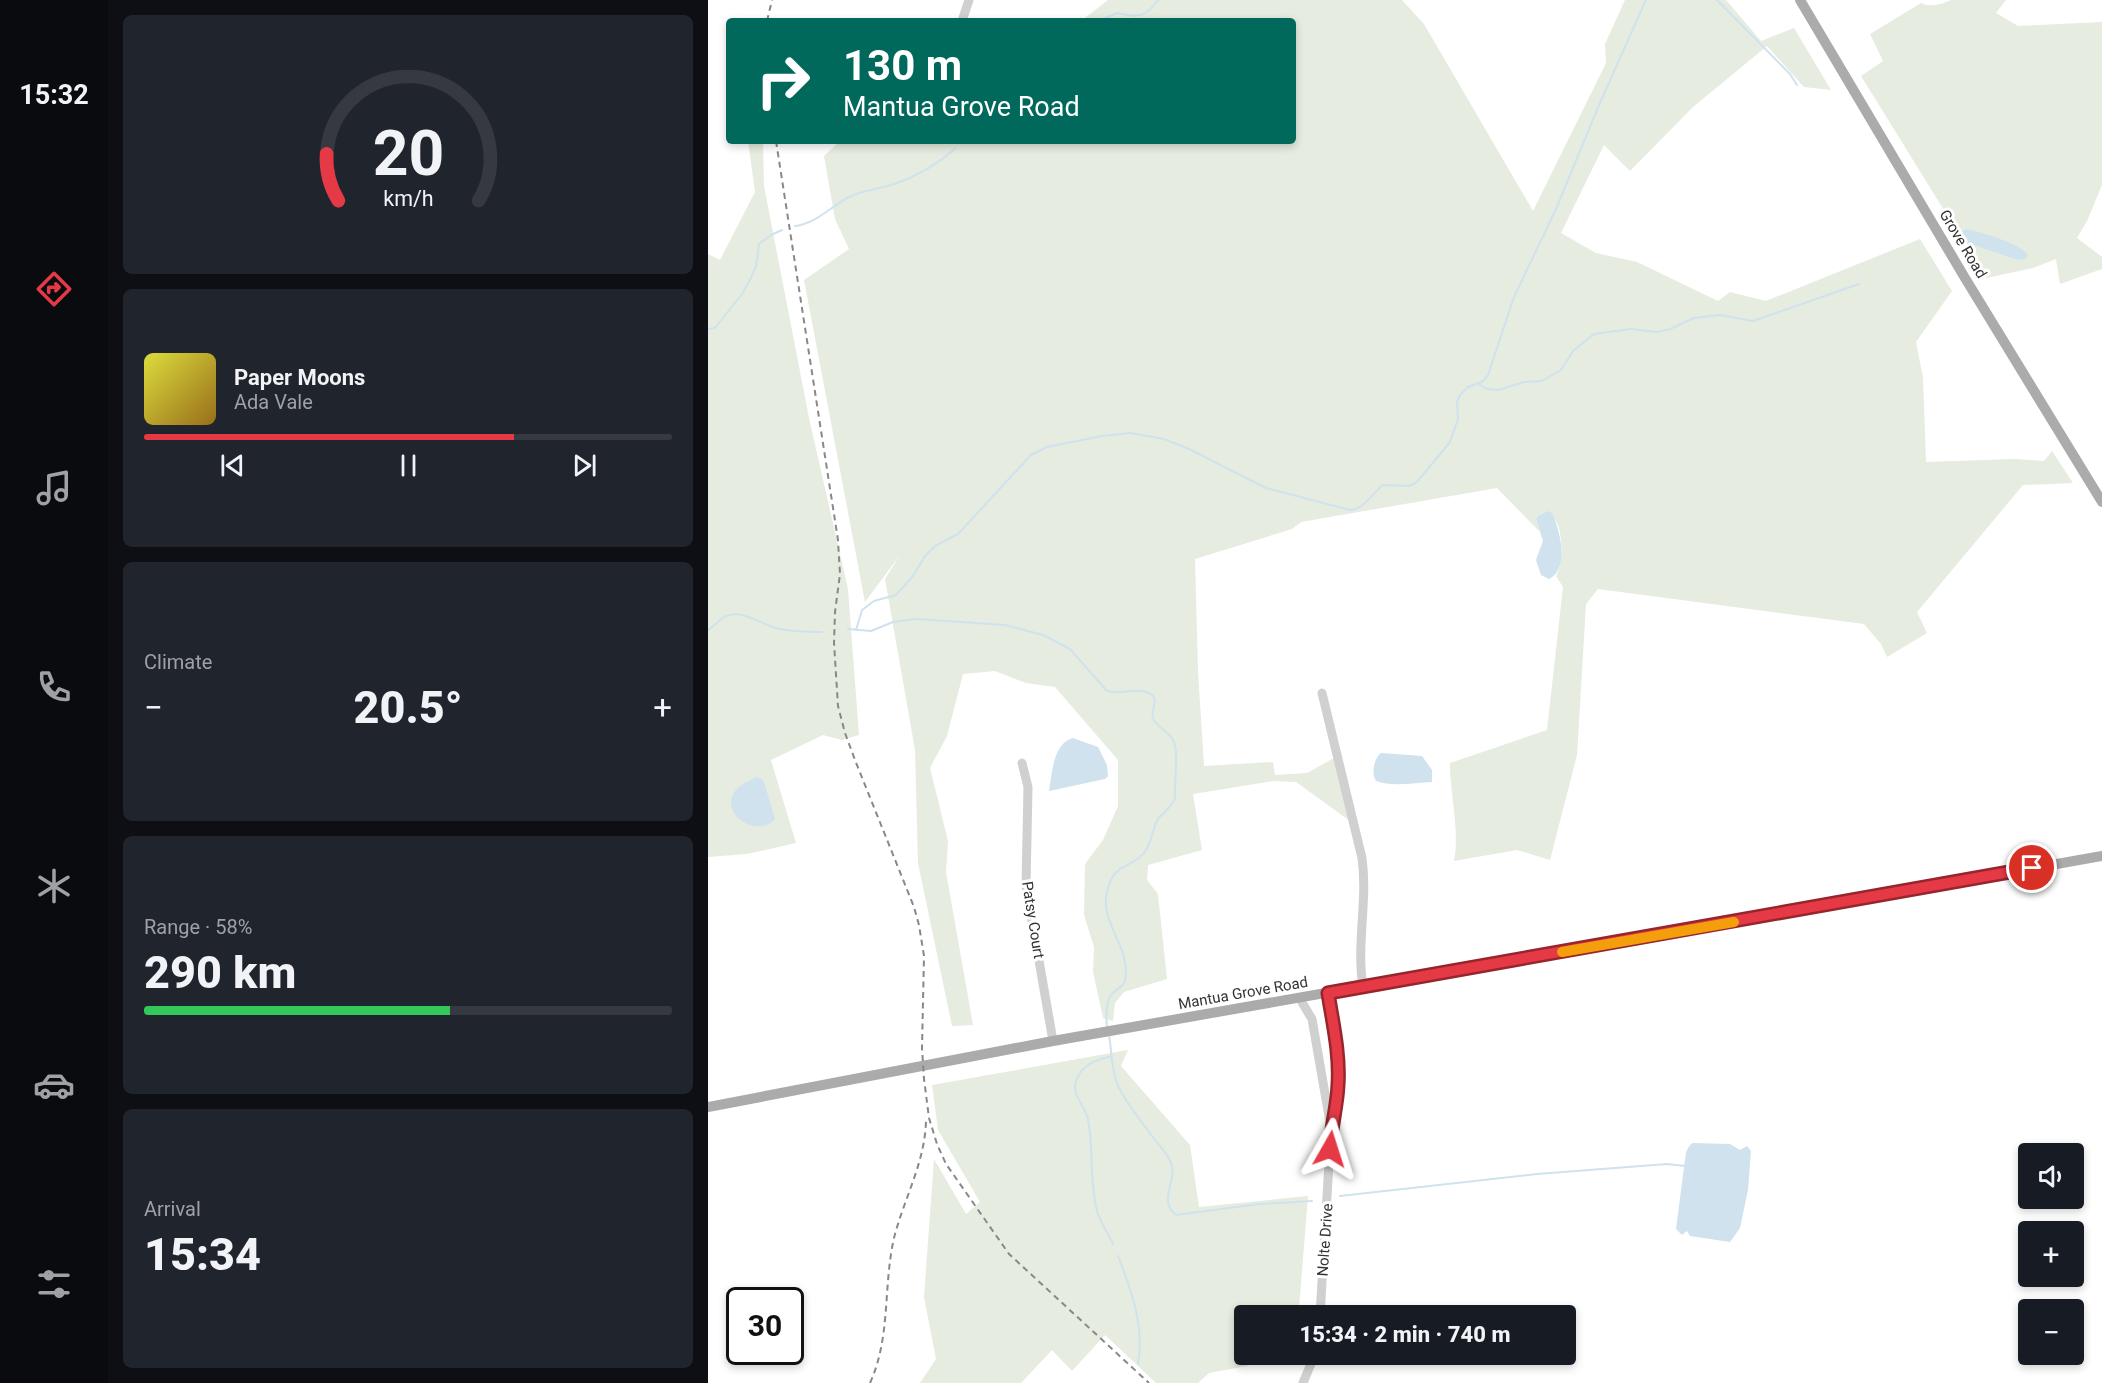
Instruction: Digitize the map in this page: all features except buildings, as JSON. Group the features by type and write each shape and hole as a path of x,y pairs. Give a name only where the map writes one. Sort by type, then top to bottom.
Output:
{"main road":[{"name":"Grove Road","path":"1800,0 1965,278 2102,502"},
{"name":"Mantua Grove Road","path":"708,1107 1053,1041 2102,856"}],"street":[{"path":"963,18 969,0"},
{"path":"1322,693 1365,878 1360,970 1363,987"},
{"name":"Patsy Court","path":"1022,763 1028,787 1026,886 1053,1041"},
{"name":"Nolte Drive","path":"1321,1305 1331,1128 1337,1106 1339,1065 1328,993"},
{"name":"Nolte Drive","path":"1300,999 1312,1019 1331,1128"},
{"path":"1303,1383 1310,1365"}],"shaded area":[{"path":"1108,0 1402,0 1424,24 1533,211 1606,63 1605,44 1625,0 1726,0 1761,41 1794,28 1831,90 1804,87 1767,46 1693,107 1630,171 1604,145 1561,233 1596,253 1637,262 1718,301 1730,292 1766,301 1920,239 1952,291 1916,342 1923,378 1926,462 2014,459 2044,461 2052,451 2073,483 2023,485 1917,612 1927,633 1887,657 1881,644 1864,624 1598,589 1586,604 1577,755 1550,860 1517,850 1454,861 1456,837 1450,775 1450,763 1547,730 1563,587 1556,576 1561,558 1559,528 1547,511 1536,519 1540,532 1497,488 1301,522 1292,529 1195,559 1198,672 1204,766 1273,762 1275,775 1307,773 1334,758 1350,821 1296,782 1273,781 1193,794 1202,850 1148,865 1147,880 1158,894 1167,979 1124,992 1115,1003 1113,1021 1103,1018 1093,972 1094,947 1084,915 1085,864 1103,840 1118,806 1118,760 1055,687 1026,683 995,671 963,674 947,736 930,768 948,841 946,872 973,1025 952,1026 918,863 915,750 885,579 900,555 865,602 804,280 849,249 835,219 824,156 837,144 1296,144 1296,18 1085,18"},
{"path":"1951,0 2006,0 1996,13 2018,26 2102,22 2102,185 2077,238 2102,257 2102,269 2060,284 2056,259 2033,268 1986,278 1861,76 1883,61 1870,34 1921,3 1932,5"},
{"path":"748,144 763,144 764,186 809,418 848,589 859,735 842,740 823,735 771,760 796,843 747,854 708,857 708,254 720,260 755,192"},
{"path":"1128,1050 1121,1066 1190,1145 1199,1207 1308,1196 1299,1305 1234,1305 1234,1365 1248,1365 1209,1373 1198,1383 1156,1383 1105,1335 1072,1371 1052,1350 1021,1383 920,1383 936,1359 924,1297 934,1159 966,1214 980,1202 938,1130 932,1085"}],"water":[{"path":"1966,229 2010,243 2019,247 2028,256 2018,260 1962,241 1959,234"},
{"path":"1547,511 1552,513 1555,520 1561,549 1559,567 1549,579 1541,575 1536,560 1543,541 1536,519"},
{"path":"1073,738 1098,747 1107,765 1108,776 1105,779 1049,791 1057,752 1066,741"},
{"path":"1381,753 1422,756 1432,770 1432,782 1396,784 1376,781 1374,766"},
{"path":"756,777 764,782 775,819 767,825 750,825 742,821 732,807 731,798 736,790"},
{"path":"1693,1143 1730,1144 1740,1150 1747,1146 1751,1151 1748,1190 1740,1228 1730,1242 1690,1236 1687,1231 1682,1235 1676,1229 1686,1152"}],"waterway":[{"path":"1105,18 1117,13 1140,15 1150,10 1159,0"},
{"path":"856,630 862,610 874,601 896,595 935,546 958,534 1031,455 1047,447 1130,433 1164,439 1189,449 1266,488 1350,510 1364,504 1383,485 1409,486 1417,482 1450,442 1458,419 1457,402 1460,395 1468,387 1482,382 1488,375 1514,297 1556,209 1646,0"},
{"path":"1717,0 1790,74 1797,85"},
{"path":"795,226 810,222 854,195 910,178 934,165 955,149"},
{"path":"708,329 715,328 742,294 756,266 759,244 782,230"},
{"path":"1478,384 1487,389 1498,390 1524,382 1542,381 1561,370 1573,351 1594,334 1631,329 1657,332 1694,318 1720,315 1753,321 1859,284"},
{"path":"708,630 724,617 733,614 747,616 780,629 822,632"},
{"path":"848,629 871,631 893,622 916,619 1005,625 1043,635 1070,649 1107,691 1144,691 1154,698 1153,718 1172,739 1175,746 1175,798 1158,819 1144,853 1115,874 1107,892 1108,916 1125,961 1126,974 1123,984 1109,998 1107,1027"},
{"path":"1109,1035 1118,1086 1171,1163 1172,1177 1168,1203 1176,1215 1259,1204 1312,1201"},
{"path":"1112,1056 1095,1061 1082,1070 1076,1081 1075,1091 1088,1119 1097,1211 1113,1244"},
{"path":"1340,1196 1537,1174 1667,1164 1685,1166"},
{"path":"1118,1256 1136,1308 1140,1336 1138,1364"}],"railway":[{"path":"768,18 772,0"},
{"path":"776,144 838,540 840,574 834,643 838,706 845,733 914,907 919,925 924,956 922,1048 929,1118 946,1164 1009,1254 1149,1383"},
{"path":"870,1383 877,1366 884,1330 894,1238 919,1164 926,1118"}],"slow traffic":[{"path":"1562,952 1734,922"}],"route":[{"path":"1330,1149 1331,1128 1337,1106 1339,1065 1328,993 2032,868"}]}
